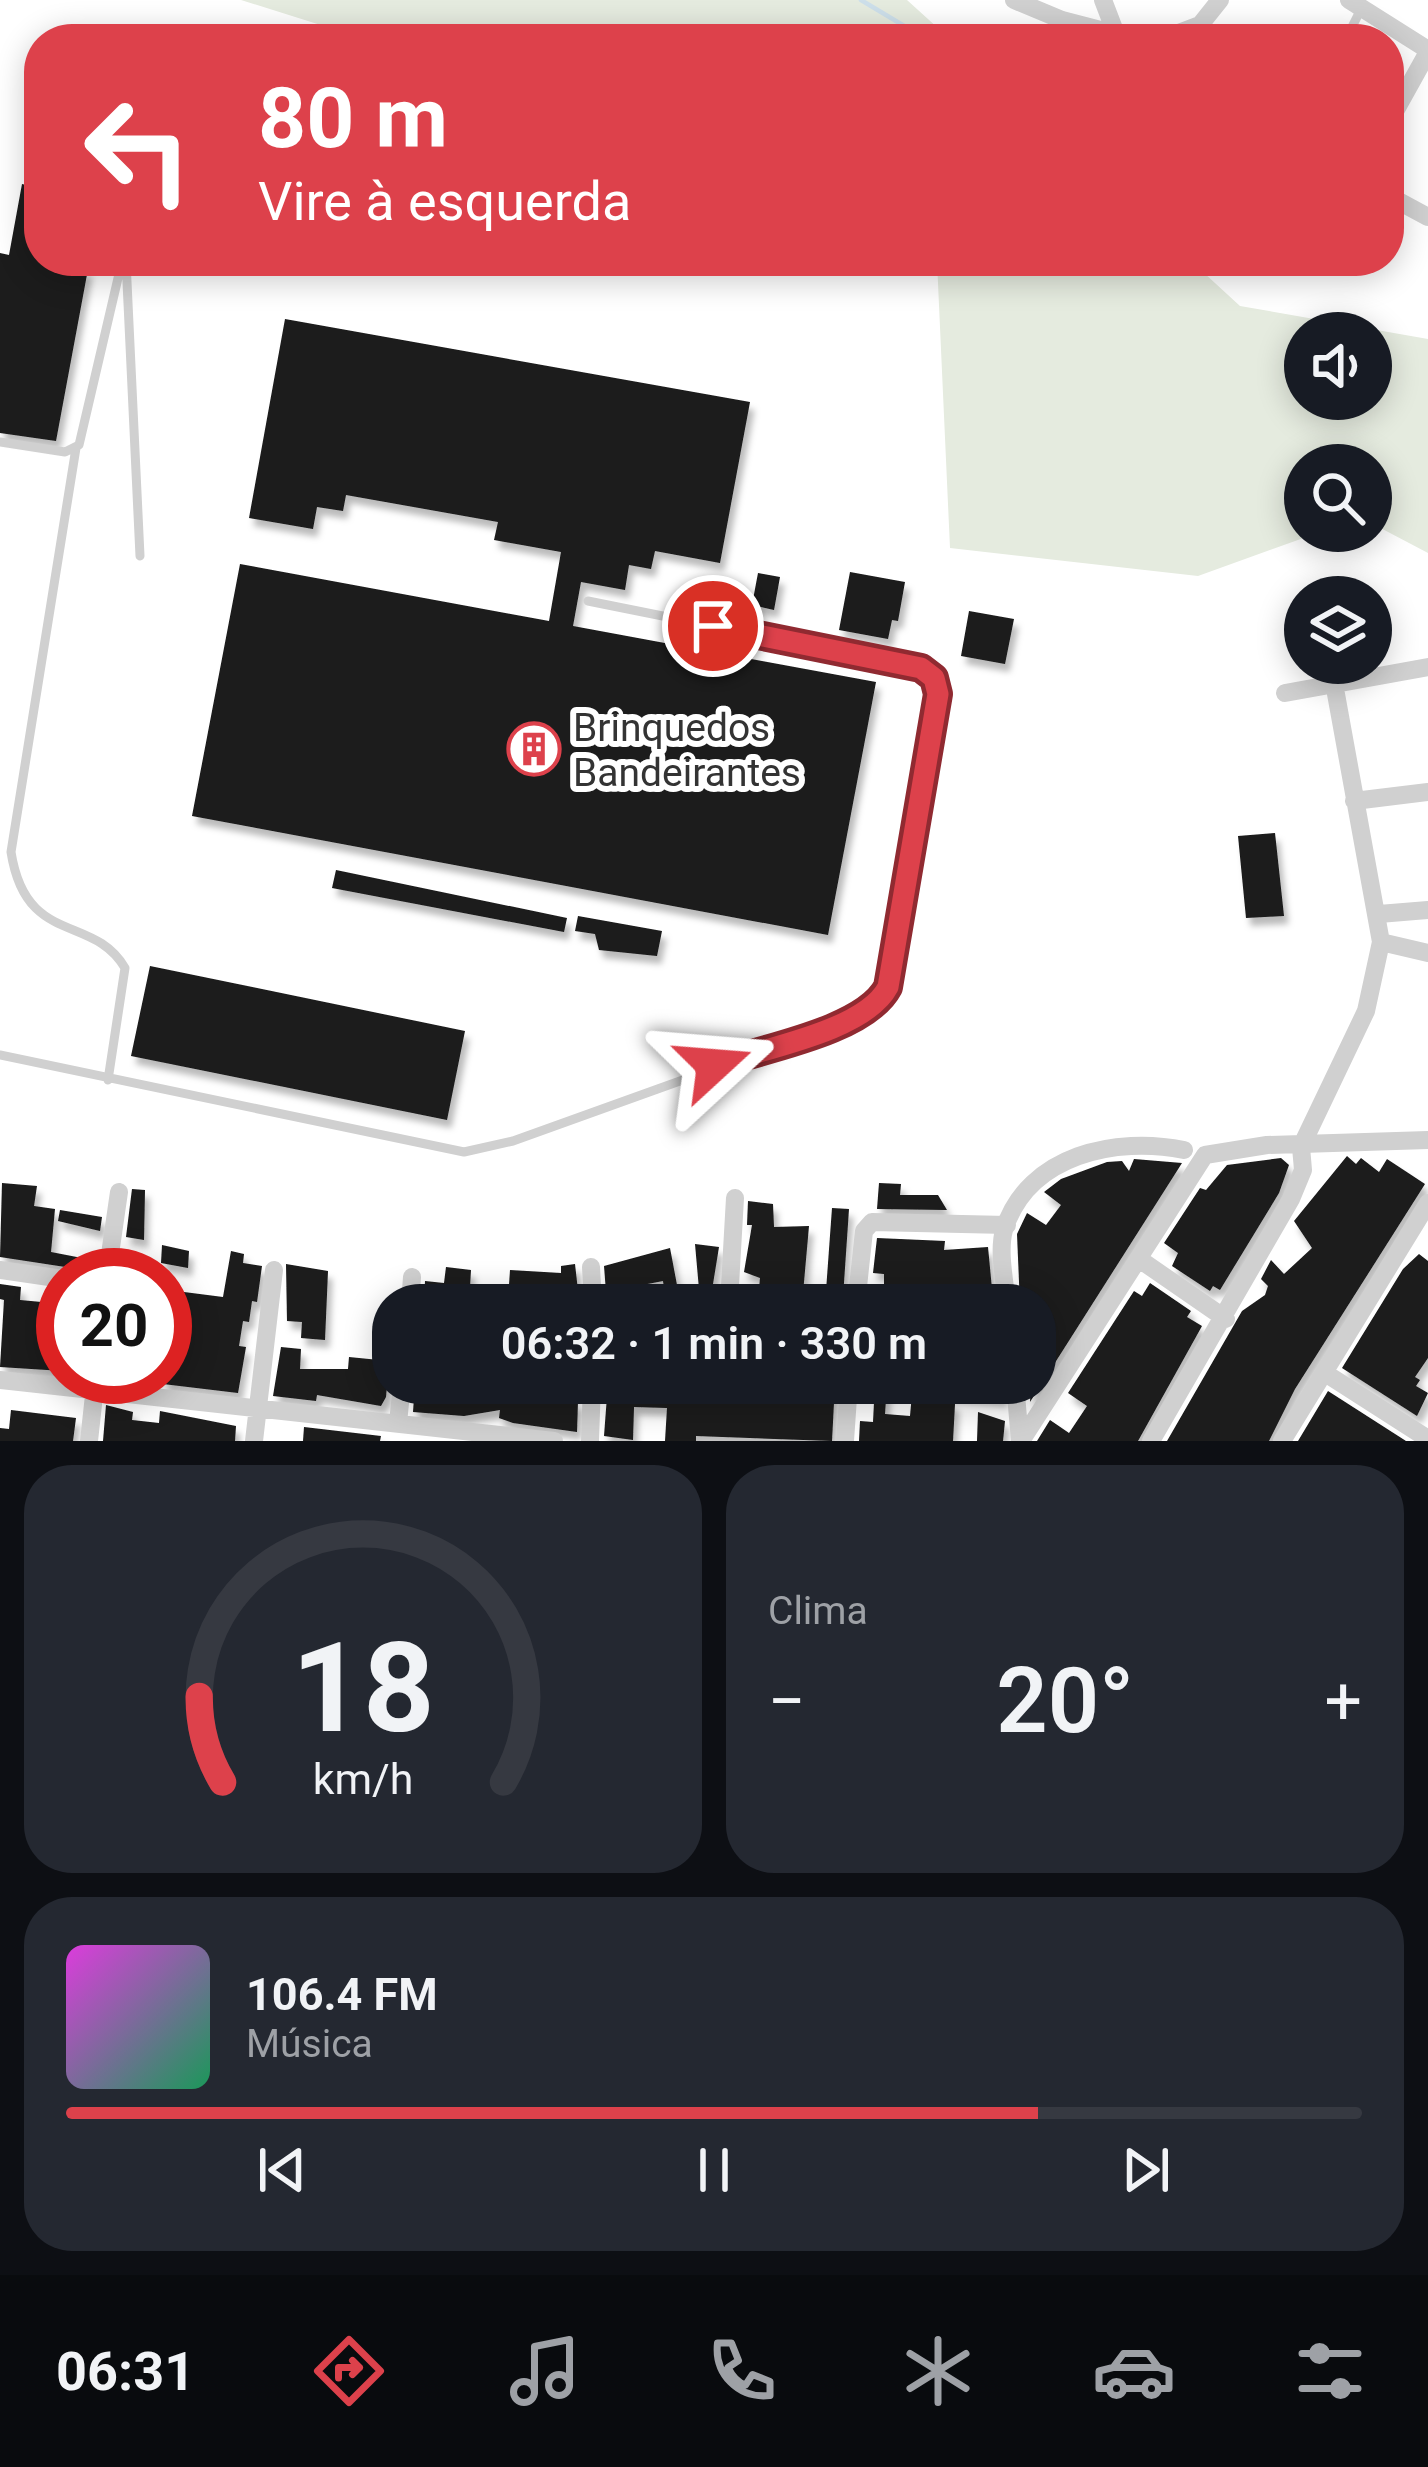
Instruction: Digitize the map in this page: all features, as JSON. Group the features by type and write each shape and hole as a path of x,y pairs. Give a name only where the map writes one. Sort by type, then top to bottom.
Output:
{"street":[{"path":"1014,0 1088,24"},
{"path":"1202,24 1220,0"},
{"path":"1355,4 1386,24"},
{"path":"1404,95 1428,51"},
{"path":"1392,673 1428,667"},
{"path":"1285,693 1329,684"},
{"path":"1150,1441 1226,1318 1299,1181 1300,1147 1366,1011 1381,942 1379,914 1334,684"},
{"path":"1354,801 1428,792"},
{"path":"1379,914 1428,910"},
{"path":"1381,942 1428,953"},
{"path":"1021,1441 1205,1155 1267,1145 1428,1140"},
{"path":"1007,1284 1006,1225 1042,1177 1072,1158 1127,1145 1184,1150"},
{"path":"111,1248 118,1192"},
{"path":"730,1284 735,1198"},
{"path":"1282,1441 1428,1203"},
{"path":"858,1284 864,1232 872,1222 1006,1225"},
{"path":"1138,1258 1226,1318"},
{"path":"591,1267 592,1284"},
{"path":"0,1270 36,1276"},
{"path":"254,1441 274,1270"},
{"path":"412,1277 412,1284"},
{"path":"1325,1373 1423,1434"},
{"path":"0,1380 36,1382"},
{"path":"192,1398 554,1441"},
{"path":"88,1441 93,1404"},
{"path":"398,1424 400,1404"},
{"path":"590,1441 591,1404"},
{"path":"845,1441 848,1404"},
{"path":"1017,1404 1021,1441"}],"lane":[{"path":"109,1080 125,968 104,946 48,921 29,903 15,878 13,829 76,448 120,276"},
{"path":"125,276 140,556"},
{"path":"0,442 65,452 76,448"},
{"path":"0,1055 464,1152 513,1141 853,1020 879,1004 888,987 935,713 934,678 921,668 588,602"},
{"path":"0,826 13,829"}],"shaded area":[{"path":"241,0 907,0 933,24 317,24"},
{"path":"938,276 1207,276 1240,306 1284,314 1284,420 1392,420 1392,333 1428,339 1428,553 1392,534 1392,444 1284,444 1284,545 1198,576 950,548"}],"building":[{"path":"22,184 24,276 87,276 56,441 0,433 0,253 9,255"},
{"name":"Brinquedos Bandeirantes","path":"285,319 750,402 720,563 655,551 651,569 629,565 625,590 581,582 573,626 876,682 828,935 192,816 240,564 549,621 561,552 494,540 498,522 346,495 343,511 317,507 313,529 249,518"},
{"path":"850,572 905,582 898,621 892,620 888,639 839,630"},
{"path":"758,573 780,577 774,610 752,605"},
{"path":"969,611 1014,619 1005,664 961,656"},
{"path":"1275,833 1284,916 1246,918 1238,836"},
{"path":"336,870 567,918 564,932 332,888"},
{"path":"578,916 662,931 657,956 599,950 595,934 575,931"},
{"path":"150,966 465,1031 447,1120 131,1056"},
{"path":"1347,1156 1356,1164 1361,1158 1379,1172 1387,1159 1425,1184 1295,1389 1269,1441 1167,1441 1242,1311 1265,1295 1268,1286 1261,1279 1271,1260 1284,1274 1312,1248 1294,1221"},
{"path":"1281,1158 1289,1165 1279,1193 1220,1290 1213,1286 1210,1291 1172,1266 1178,1253 1164,1243 1200,1188 1206,1190 1227,1165"},
{"path":"1134,1159 1182,1163 1056,1361 1056,1284 1019,1284 1017,1234 1027,1213 1046,1225 1061,1205 1044,1192 1061,1179 1107,1162 1122,1161 1129,1171"},
{"path":"2,1183 37,1186 34,1206 55,1209 51,1248 36,1248 36,1263 0,1257"},
{"path":"879,1183 901,1184 900,1195 938,1195 947,1210 877,1209"},
{"path":"132,1189 145,1190 144,1240 126,1237"},
{"path":"748,1201 773,1204 774,1227 809,1226 804,1284 759,1284 760,1278 744,1272 752,1225 747,1225"},
{"path":"832,1208 849,1209 844,1284 827,1284"},
{"path":"60,1210 102,1217 100,1231 58,1221"},
{"path":"877,1238 945,1241 944,1250 988,1247 992,1284 884,1284 884,1274 873,1273"},
{"path":"695,1244 719,1247 713,1284 699,1284"},
{"path":"670,1248 677,1284 605,1284 604,1266"},
{"path":"231,1251 244,1254 243,1263 262,1266 257,1302 252,1301 249,1322 243,1321 239,1346 246,1347 238,1393 192,1387 192,1293 223,1297"},
{"path":"1419,1254 1428,1261 1428,1358 1415,1377 1420,1380 1416,1386 1428,1393 1417,1416 1342,1368 1403,1269"},
{"path":"286,1264 328,1271 325,1340 301,1338 302,1322 287,1321"},
{"path":"575,1264 577,1284 509,1284 510,1270 561,1273 561,1266"},
{"path":"446,1267 471,1270 470,1284 425,1284 444,1283"},
{"path":"1150,1283 1191,1311 1187,1317 1202,1326 1138,1441 1037,1441 1050,1420 1069,1433 1087,1406 1068,1393 1134,1291 1142,1296"},
{"path":"0,1284 21,1287 20,1300 36,1301 36,1369 0,1367 4,1300 0,1299"},
{"path":"281,1347 301,1349 300,1369 348,1369 349,1357 372,1359 372,1404 382,1404 381,1406 317,1395 316,1401 273,1396"},
{"path":"1328,1391 1406,1441 1298,1441"},
{"path":"414,1404 578,1404 577,1432 513,1423 499,1418 500,1410 464,1416 413,1412"},
{"path":"606,1404 834,1404 832,1441 696,1436 696,1441 665,1441 667,1408 634,1407 633,1440 604,1436"},
{"path":"874,1404 886,1404 885,1414 910,1416 911,1404 955,1404 953,1441 859,1441 860,1421 873,1422"},
{"path":"106,1405 133,1412 132,1420 159,1423 160,1411 236,1426 235,1441 103,1441"},
{"path":"11,1410 76,1418 73,1441 0,1441 0,1428 9,1429"},
{"path":"978,1412 1005,1421 1003,1441 977,1441"},
{"path":"304,1427 381,1436 380,1441 303,1441"}],"waterway":[{"path":"861,0 901,24"}],"place":[{"name":"Brinquedos Bandeirantes","path":"534,749"}],"route":[{"path":"713,626 921,668 934,678 938,694 888,987 879,1004 853,1020 714,1065"}]}
